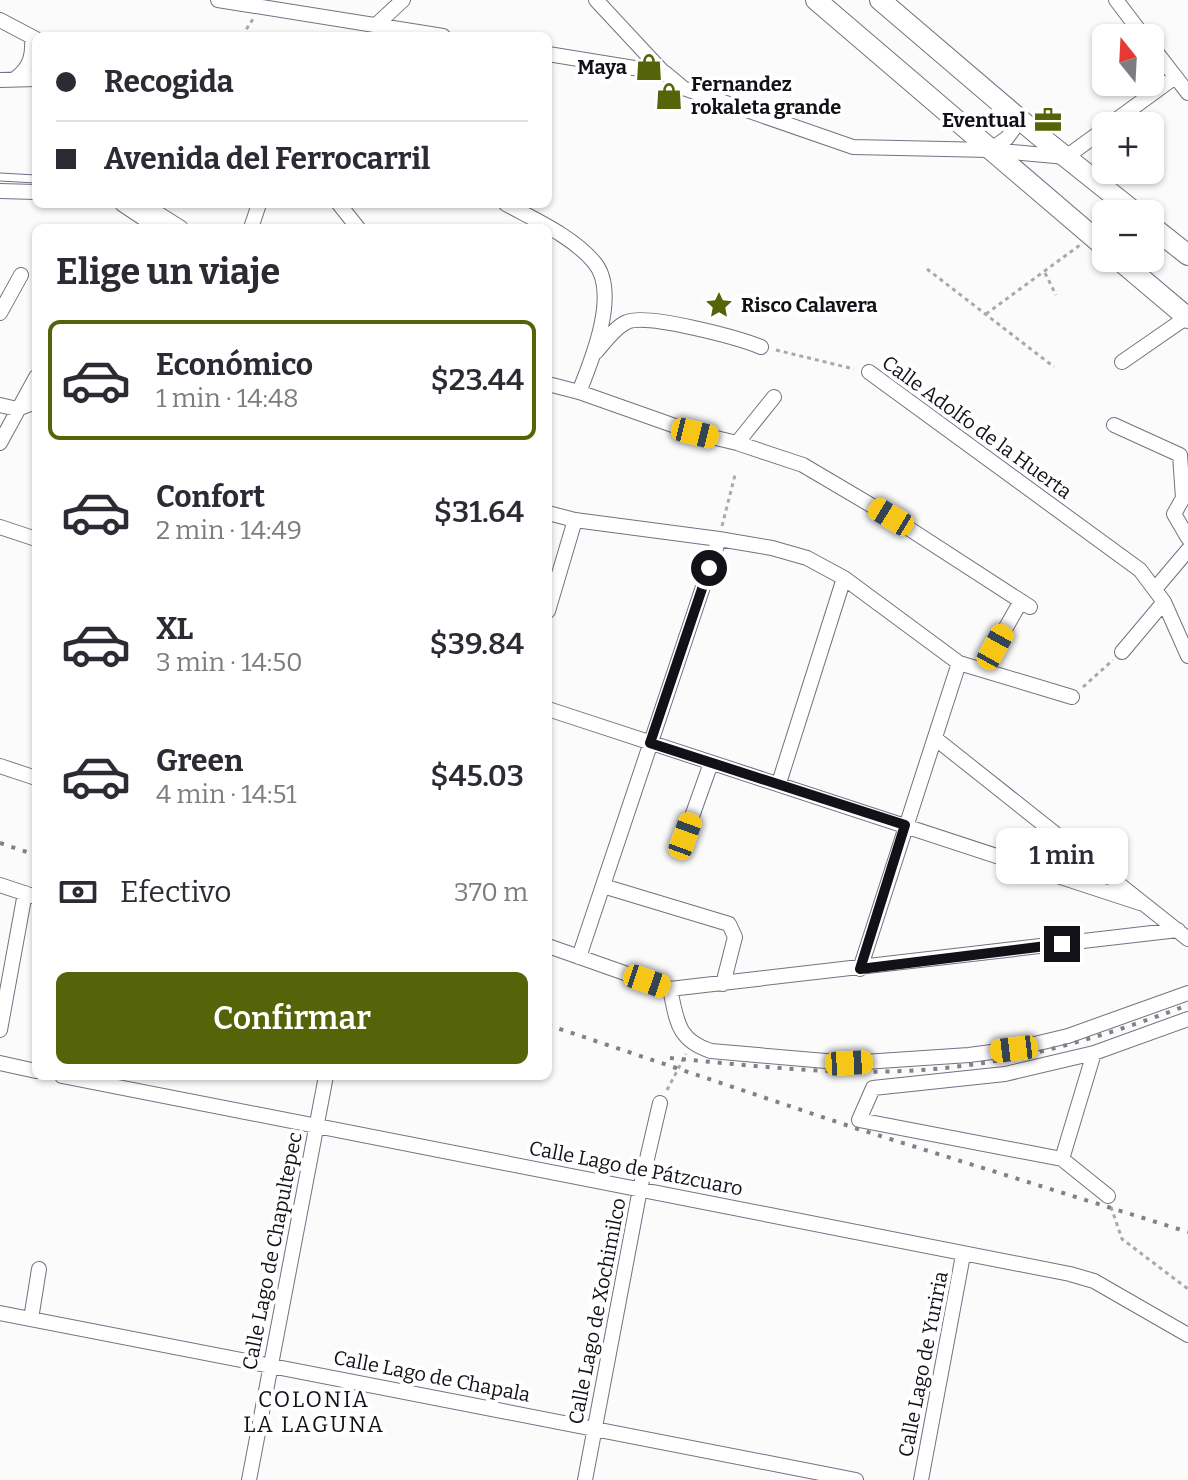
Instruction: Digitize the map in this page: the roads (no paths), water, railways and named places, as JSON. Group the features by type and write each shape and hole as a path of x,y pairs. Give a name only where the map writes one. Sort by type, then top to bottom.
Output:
{"main road":[{"path":"816,0 1092,236"},
{"path":"880,0 1120,200"},
{"path":"1164,236 1188,255"},
{"path":"1134,272 1188,317"}],"street":[{"path":"218,0 263,4 419,32"},
{"path":"376,25 403,0"},
{"path":"596,0 683,88 853,147 990,150 1066,157 1092,138"},
{"path":"1116,0 1134,24"},
{"path":"0,20 32,37"},
{"path":"16,78 26,71 32,53"},
{"path":"552,55 665,73"},
{"path":"1164,62 1188,93"},
{"path":"1127,112 1175,77"},
{"path":"0,80 32,79"},
{"path":"990,150 1007,138 1020,120"},
{"path":"0,191 32,192"},
{"path":"128,208 152,224"},
{"path":"149,208 175,224"},
{"path":"342,208 355,224"},
{"path":"513,208 543,224"},
{"path":"552,230 596,263 604,282 604,301 595,352 579,392"},
{"path":"0,313 21,275"},
{"path":"1122,362 1188,317"},
{"path":"595,352 620,327 637,319 741,339 761,347"},
{"name":"Calle Adolfo de la Huerta","path":"869,372 1140,570 1164,602 1188,656"},
{"path":"0,443 32,384"},
{"path":"552,385 803,465 891,517 1025,604 982,670"},
{"path":"737,443 774,397"},
{"path":"0,405 17,409 32,403"},
{"path":"1114,425 1184,454 1183,498 1174,514 1188,538"},
{"path":"552,514 772,548 807,558 844,578 959,663 1072,697"},
{"path":"552,598 575,520"},
{"path":"0,527 32,538"},
{"path":"579,957 719,539"},
{"path":"1155,589 1188,550"},
{"path":"779,783 844,578"},
{"path":"1122,652 1164,602"},
{"path":"860,969 959,663"},
{"path":"552,710 1140,903"},
{"path":"936,739 1183,934"},
{"path":"685,836 711,763"},
{"path":"0,766 32,777"},
{"path":"0,885 30,895 0,1030"},
{"path":"603,886 729,924 735,937 723,984"},
{"path":"552,947 670,989 1183,934"},
{"path":"670,989 681,1032 692,1044 711,1051 849,1063 1014,1049 1068,1036 1188,993"},
{"path":"1108,1196 1062,1159 859,1120 873,1088 1005,1074 1094,1053 1188,1019"},
{"path":"1062,1159 1094,1053"},
{"path":"0,1063 32,1070"},
{"name":"Calle Lago de Pátzcuaro","path":"82,1080 1070,1274 1094,1281 1188,1335"},
{"name":"Calle Lago de Chapultepec","path":"249,1480 325,1080"},
{"name":"Calle Lago de Xochimilco","path":"585,1480 640,1189 660,1103"},
{"name":"Calle Lago de Yuriria","path":"921,1480 963,1255"},
{"path":"31,1319 39,1269"},
{"name":"Calle Lago de Chapala","path":"0,1313 856,1480"}],"lane":[{"path":"0,177 32,179"}],"railway":[{"path":"0,843 32,854"},
{"path":"670,1058 867,1072 966,1066 1063,1046 1188,1005"},
{"path":"552,1026 858,1129 1188,1232"}],"place":[{"name":"Maya","path":"649,67"},
{"name":"Fernandez rokaleta grande","path":"669,96"},
{"name":"Eventual","path":"1048,120"},
{"name":"Risco Calavera","path":"719,305"}],"district":[{"name":"COLONIA LA LAGUNA","path":"314,1412"}]}
